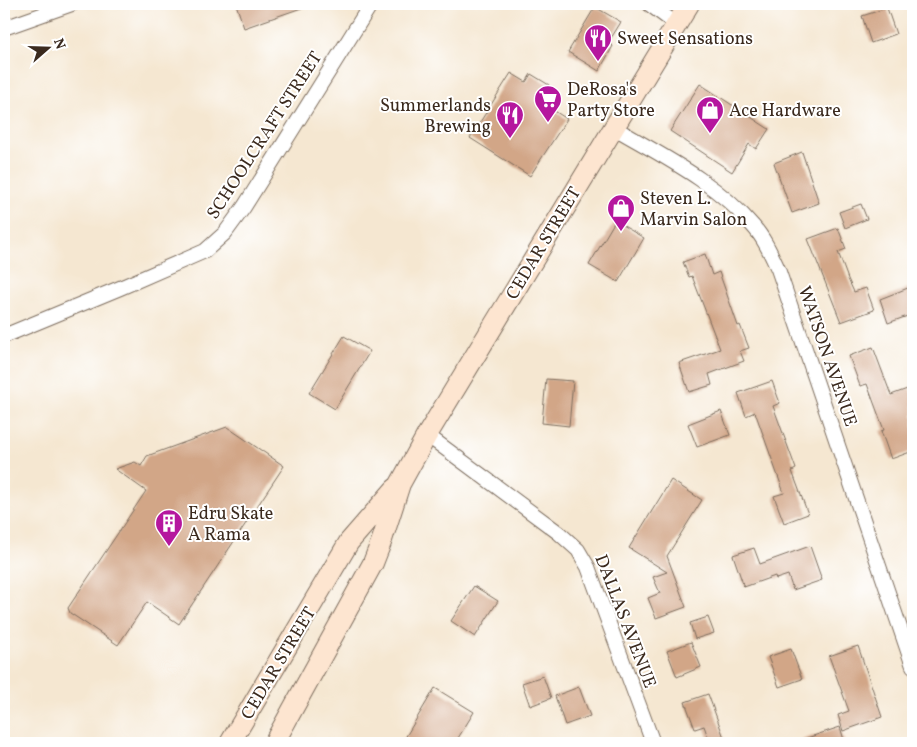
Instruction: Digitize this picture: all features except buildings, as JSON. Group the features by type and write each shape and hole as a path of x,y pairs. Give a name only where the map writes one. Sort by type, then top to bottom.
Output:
{"main road":[{"name":"CEDAR STREET","path":"274,743 373,563 400,484 426,435 689,4"},
{"name":"CEDAR STREET","path":"230,743 349,542 400,484"}],"street":[{"path":"4,28 72,4"},
{"name":"SCHOOLCRAFT STREET","path":"4,336 205,251 225,233 244,207 371,4"},
{"path":"649,4 676,24"},
{"name":"WATSON AVENUE","path":"613,127 716,190 754,226 766,245 778,269 913,666"},
{"name":"DALLAS AVENUE","path":"426,435 559,533 578,550 588,567 602,603 653,743"}],"place":[{"name":"Sweet Sensations","path":"598,62"},
{"name":"DeRosa's Party Store","path":"548,123"},
{"name":"Ace Hardware","path":"710,134"},
{"name":"Summerlands Brewing","path":"510,139"},
{"name":"Steven L. Marvin Salon","path":"621,232"},
{"name":"Edru Skate A Rama","path":"169,547"}]}
